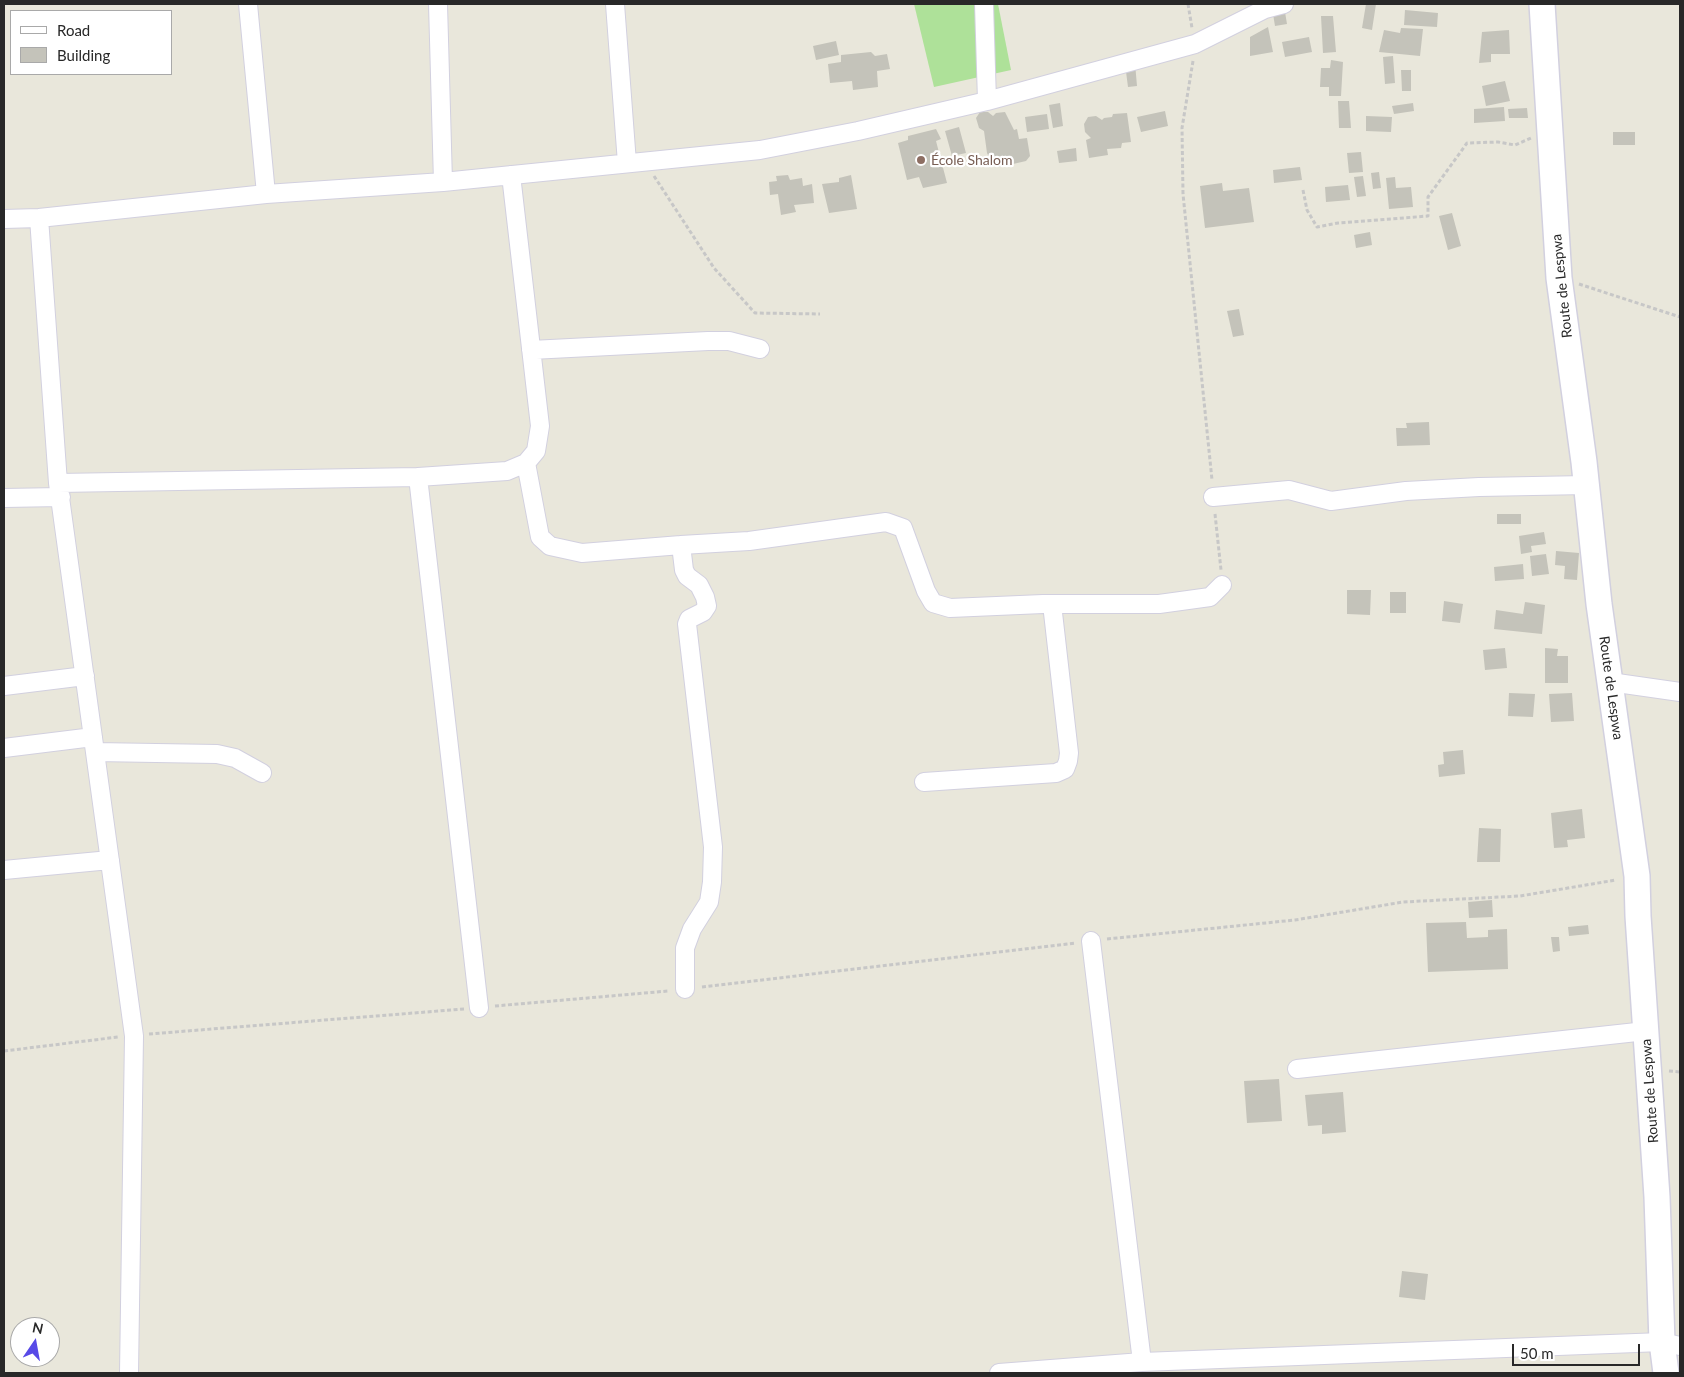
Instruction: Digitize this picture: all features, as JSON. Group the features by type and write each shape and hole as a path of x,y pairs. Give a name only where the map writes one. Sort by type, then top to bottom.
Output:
{"street":[{"path":"248,4 266,194"},
{"path":"438,4 443,182"},
{"path":"615,4 635,162"},
{"path":"984,4 988,101"},
{"path":"4,219 39,218 266,194 443,182 760,150 858,131 988,101 1195,44 1265,9 1284,4"},
{"name":"Route de Lespwa","path":"1542,4 1559,278 1587,484 1599,604 1637,876 1657,1197 1671,1344 1666,1373"},
{"path":"4,498 59,490 418,477 507,471 526,463 536,451 540,426 511,175"},
{"path":"39,218 59,490 134,1036 129,1373"},
{"path":"531,350 708,341 729,341 760,349"},
{"path":"526,463 540,537 550,546 582,553 750,541 886,522 903,528 926,591 933,603 950,608 1052,604 1159,604 1210,597 1222,585"},
{"path":"418,477 479,1008"},
{"path":"1214,497 1289,490 1331,501 1406,491 1587,484"},
{"path":"681,545 684,570 687,576 699,584 707,606 703,612 689,619 687,624 713,846 712,882 709,902 692,929 684,948 685,989"},
{"path":"924,782 1056,772 1065,769 1069,752 1052,604"},
{"path":"4,686 85,676"},
{"path":"1610,682 1680,692"},
{"path":"4,748 94,745 217,754 234,758 262,773"},
{"path":"4,870 110,860"},
{"path":"1091,941 1142,1362"},
{"path":"1297,1069 1646,1031"},
{"path":"999,1373 1142,1362 1671,1344"}],"path":[{"path":"1188,4 1195,44 1182,128 1183,194 1222,585"},
{"path":"1303,190 1308,210 1317,227 1338,223 1428,216 1428,197 1467,144 1498,142 1515,145 1550,130"},
{"path":"635,162 714,268 755,314 820,314"},
{"path":"1559,278 1680,317"},
{"path":"4,1050 134,1036 640,995 1091,941 1295,920 1403,902 1520,896 1637,876"}],"green space":[{"path":"914,4 998,4 1011,70 934,87"}],"building":[{"path":"1366,4 1376,4 1372,30 1362,28"},
{"path":"1405,10 1438,13 1437,27 1404,25"},
{"path":"1285,12 1287,24 1275,26 1273,14"},
{"path":"1321,16 1333,16 1336,52 1323,53"},
{"path":"1268,27 1273,52 1250,56 1250,37"},
{"path":"1401,28 1423,29 1420,56 1379,52 1384,30 1400,33"},
{"path":"1509,30 1510,54 1491,54 1491,62 1479,63 1482,32"},
{"path":"1309,37 1312,52 1285,57 1282,42"},
{"path":"836,41 839,55 816,60 813,46"},
{"path":"871,52 875,56 887,54 890,69 877,71 878,87 853,90 852,81 830,83 828,64 841,62 841,55"},
{"path":"1393,56 1395,83 1385,84 1383,57"},
{"path":"1331,60 1343,62 1341,96 1329,96 1329,87 1320,87 1321,68 1330,68"},
{"path":"1135,63 1137,86 1128,87 1125,64"},
{"path":"1401,70 1411,70 1411,91 1402,91"},
{"path":"1505,81 1510,101 1486,106 1482,86"},
{"path":"1338,101 1349,101 1351,128 1339,128"},
{"path":"1060,103 1063,126 1053,128 1049,105"},
{"path":"1413,103 1414,111 1394,114 1392,106"},
{"path":"1504,107 1505,121 1474,123 1474,109"},
{"path":"1527,108 1528,118 1509,118 1508,109"},
{"path":"1165,111 1168,126 1141,132 1137,117"},
{"path":"980,112 988,112 993,116 996,113 1005,112 1014,130 1017,129 1019,139 1027,138 1030,156 1026,161 1000,167 991,161 987,153 984,131 979,128 976,118"},
{"path":"1127,113 1131,142 1122,143 1121,148 1107,149 1108,155 1089,158 1086,140 1091,138 1085,132 1084,124 1088,117 1096,116 1102,120 1112,117 1113,114"},
{"path":"1047,114 1049,129 1027,132 1025,117"},
{"path":"1366,116 1392,117 1391,132 1366,131"},
{"path":"959,127 966,153 952,156 945,131"},
{"name":"École Shalom","path":"936,129 941,139 936,141 947,183 923,188 919,177 907,180 898,143 908,140 908,136"},
{"path":"1613,132 1635,132 1635,145 1613,145"},
{"path":"1076,148 1077,161 1059,163 1057,151"},
{"path":"1361,152 1363,172 1349,173 1347,153"},
{"path":"1300,167 1302,180 1274,183 1273,170"},
{"path":"1379,172 1381,188 1373,189 1371,173"},
{"path":"788,175 790,180 802,178 803,186 812,184 814,203 794,205 796,212 781,215 778,194 770,195 769,182 777,181 776,176"},
{"path":"851,175 857,209 829,213 822,184 839,182 839,178"},
{"path":"1363,176 1366,196 1357,197 1354,177"},
{"path":"1395,177 1396,188 1411,187 1413,207 1389,209 1386,178"},
{"path":"1222,183 1223,191 1249,188 1254,222 1205,228 1200,186"},
{"path":"1348,185 1350,200 1326,202 1325,187"},
{"path":"1452,213 1461,246 1448,250 1439,216"},
{"path":"1370,232 1372,245 1356,248 1354,235"},
{"path":"1239,309 1244,335 1233,337 1227,311"},
{"path":"1429,422 1430,445 1397,446 1396,428 1407,428 1406,423"},
{"path":"1497,514 1521,514 1521,524 1497,524"},
{"path":"1544,532 1546,544 1531,546 1532,552 1521,554 1519,536"},
{"path":"1556,551 1579,553 1577,580 1564,579 1565,566 1555,565"},
{"path":"1546,554 1549,574 1532,576 1530,556"},
{"path":"1523,564 1524,579 1495,581 1494,567"},
{"path":"1347,590 1371,590 1370,615 1347,614"},
{"path":"1390,592 1406,592 1406,613 1390,613"},
{"path":"1444,601 1463,604 1460,623 1442,621"},
{"path":"1525,602 1545,605 1542,634 1494,629 1496,610 1523,614"},
{"path":"1505,648 1507,668 1485,670 1483,650"},
{"path":"1545,648 1558,649 1557,656 1568,656 1568,683 1545,683"},
{"path":"1509,693 1535,694 1533,717 1508,716"},
{"path":"1572,693 1574,721 1551,722 1549,694"},
{"path":"1463,750 1465,774 1439,777 1438,765 1444,764 1443,752"},
{"path":"1582,809 1585,838 1567,840 1568,847 1554,848 1551,813"},
{"path":"1479,828 1501,829 1500,862 1477,862"},
{"path":"1492,900 1493,917 1469,918 1468,902"},
{"path":"1466,922 1467,938 1488,937 1488,930 1507,929 1508,969 1428,972 1426,923"},
{"path":"1588,925 1589,934 1569,936 1568,927"},
{"path":"1551,937 1559,937 1560,951 1553,952"},
{"path":"1279,1079 1282,1121 1247,1123 1244,1081"},
{"path":"1343,1092 1346,1132 1322,1134 1322,1125 1308,1126 1305,1095"},
{"path":"1402,1271 1428,1274 1425,1300 1399,1297"}],"place":[{"name":"École Shalom","path":"921,160"}]}
